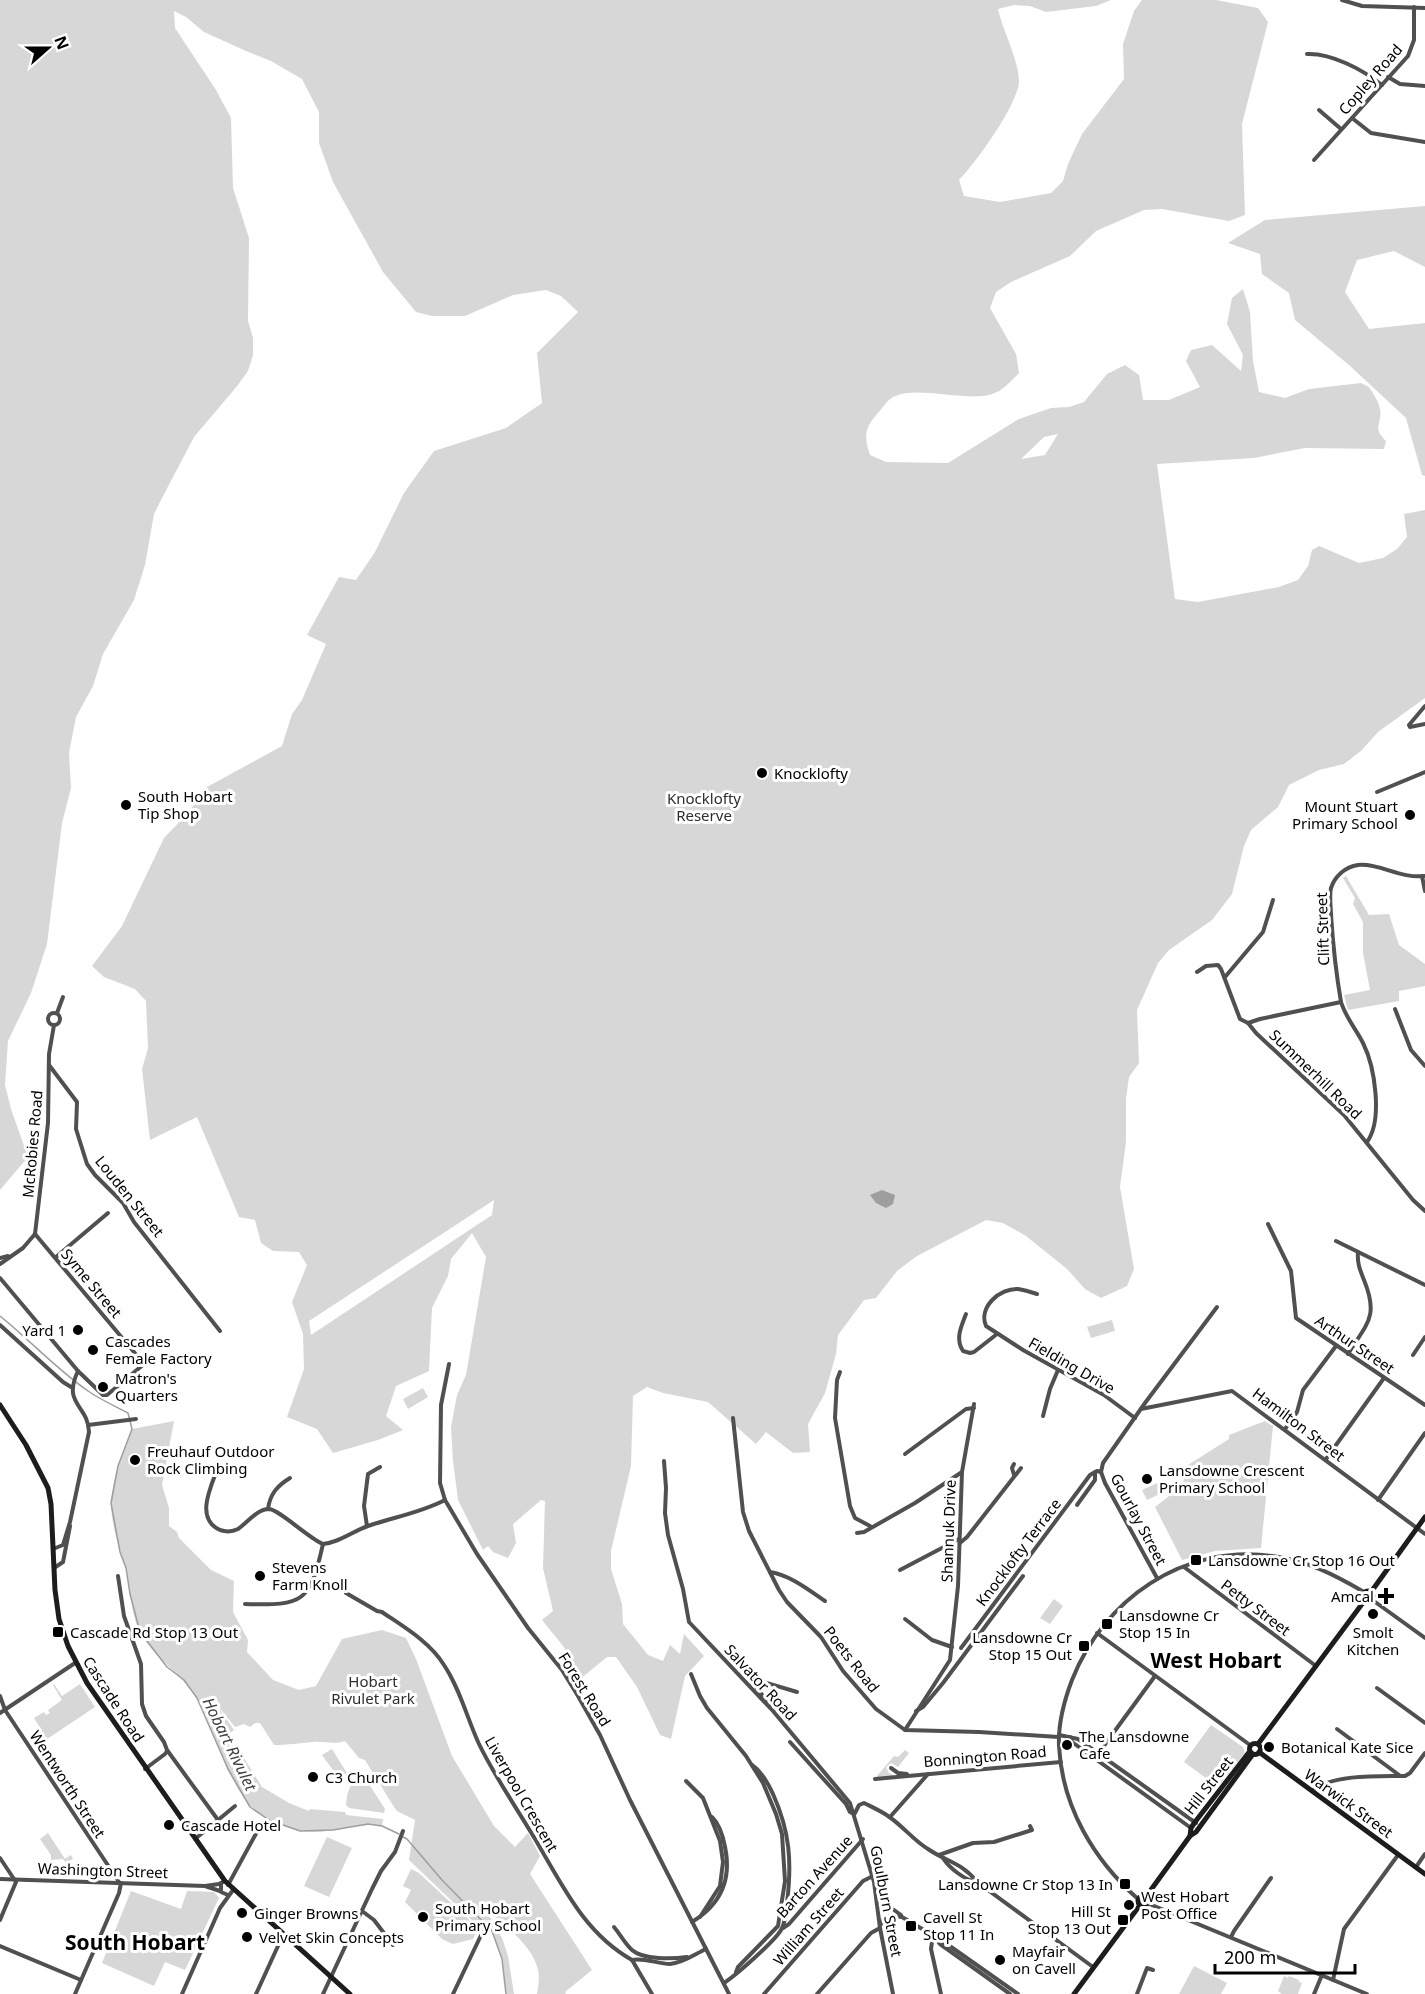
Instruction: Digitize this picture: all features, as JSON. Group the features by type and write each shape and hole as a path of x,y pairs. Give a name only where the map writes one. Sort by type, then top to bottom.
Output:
{"street":[{"path":"1342,0 1362,6 1425,8"},
{"name":"Copley Road","path":"1314,160 1412,50 1414,8"},
{"path":"1307,54 1317,54 1360,69 1382,85"},
{"path":"1389,77 1400,84 1425,86"},
{"name":"Copley Road","path":"1319,110 1341,129"},
{"path":"1352,118 1371,133 1425,142"},
{"path":"1425,706 1409,725 1410,727 1425,724"},
{"path":"1377,792 1425,772"},
{"name":"Clift Street","path":"1367,1142 1373,1127 1374,1081 1367,1052 1346,1017 1341,1002 1333,952 1330,898 1332,886 1338,875 1351,867 1362,865 1404,876 1423,876"},
{"path":"1423,876 1425,891"},
{"path":"1197,972 1212,964 1218,965 1224,977 1263,932 1273,900"},
{"name":"Summerhill Road","path":"1224,977 1237,1013 1243,1022 1248,1023 1256,1034 1344,1115 1413,1200 1424,1210"},
{"path":"57,1013 48,1016 49,1022 54,1025 60,1020 57,1013 63,997"},
{"path":"1248,1023 1341,1002"},
{"path":"1395,1009 1411,1050 1425,1066"},
{"name":"McRobies Road","path":"35,1234 48,1123 49,1065 54,1025"},
{"name":"Louden Street","path":"49,1065 76,1098 76,1129 87,1164 94,1175 123,1203 134,1222 220,1331"},
{"path":"56,1257 108,1213"},
{"name":"Arthur Street","path":"1268,1224 1291,1272 1296,1318 1425,1405"},
{"path":"0,1264 23,1248 35,1234"},
{"name":"Syme Street","path":"35,1234 144,1364 105,1395 76,1373"},
{"path":"1336,1241 1425,1285"},
{"path":"1348,1354 1368,1322 1372,1303 1357,1261 1358,1252"},
{"path":"0,1258 12,1255"},
{"path":"0,1278 76,1373 71,1387 73,1397 88,1425 89,1432 63,1562 54,1568"},
{"path":"966,1314 958,1337 963,1351 970,1353 997,1334 986,1326 984,1318 986,1309 996,1297 1006,1291 1017,1289 1037,1294"},
{"name":"Knocklofty Terrace","path":"1077,1505 1095,1480 1102,1463 1217,1307"},
{"path":"0,1325 71,1387"},
{"name":"Fielding Drive","path":"997,1334 1104,1395 1135,1418"},
{"path":"1413,1355 1425,1337"},
{"path":"1285,1429 1297,1412 1303,1390 1336,1346"},
{"name":"Forest Road","path":"449,1364 441,1405 440,1483 445,1500 477,1554 528,1628 562,1670 578,1696 600,1735 729,1994"},
{"path":"1043,1416 1058,1370"},
{"path":"840,1372 837,1380 835,1418 852,1512 860,1521 870,1526"},
{"path":"1326,1459 1384,1378"},
{"name":"Hamilton Street","path":"1141,1409 1232,1390 1425,1534"},
{"name":"Cascade Road","path":"0,1405 26,1445 46,1483 51,1504 59,1619 75,1663 100,1704 231,1892 350,1994"},
{"name":"Shannuk Drive","path":"905,1454 974,1406 962,1472 957,1606 951,1660"},
{"name":"Poets Road","path":"733,1418 743,1512 749,1531 779,1590 821,1637 857,1688 876,1709 905,1730"},
{"path":"88,1425 134,1419"},
{"path":"1378,1500 1425,1433"},
{"name":"Salvator Road","path":"664,1461 665,1513 668,1535 683,1589 689,1622 773,1711 850,1803 854,1814"},
{"path":"219,1464 206,1509 208,1519 215,1527 223,1531 234,1530 258,1513 268,1509 273,1510 323,1544 333,1542 367,1526 410,1515 445,1500"},
{"path":"1014,1464 1012,1468 1014,1475"},
{"path":"367,1526 364,1506 368,1474 380,1467"},
{"path":"900,1570 967,1537 1021,1468"},
{"path":"857,1533 864,1532 870,1526 915,1503 962,1472"},
{"name":"Knocklofty Terrace","path":"961,1648 1090,1475 1098,1472"},
{"name":"Gourlay Street","path":"1098,1472 1157,1578"},
{"path":"268,1509 271,1496 282,1483 290,1478"},
{"path":"1253,1751 1369,1597 1425,1517"},
{"path":"53,1549 63,1545 70,1522"},
{"path":"245,1604 284,1604 300,1598 312,1584 323,1544"},
{"path":"1139,1902 1111,1873 1086,1838 1068,1795 1060,1762 1059,1736 1060,1721 1071,1684 1083,1657 1097,1633 1129,1598 1157,1578 1184,1567 1227,1556 1247,1554 1273,1556 1324,1570 1364,1592 1363,1596 1369,1597 1425,1638"},
{"name":"Petty Street","path":"1184,1567 1316,1666"},
{"path":"770,1572 777,1573 798,1584 825,1601"},
{"path":"118,1576 124,1616 141,1664 142,1704 146,1716 167,1750 218,1820"},
{"name":"Knocklofty Terrace","path":"915,1712 923,1707 944,1683 1023,1576"},
{"name":"Liverpool Crescent","path":"346,1593 382,1612 418,1638 444,1664 492,1768 571,1902 605,1942 632,1960 652,1994"},
{"path":"905,1619 937,1642 952,1647"},
{"name":"Warwick Street","path":"1097,1633 1253,1751 1425,1874"},
{"name":"Knocklofty Terrace","path":"905,1730 951,1660"},
{"path":"0,1713 75,1663"},
{"path":"691,1674 699,1696 751,1764 766,1790 780,1823 784,1844 785,1881 778,1926 724,1983"},
{"path":"1095,1758 1155,1676"},
{"path":"773,1711 755,1685 756,1681 764,1681 797,1692"},
{"path":"1377,1688 1425,1723"},
{"name":"Wentworth Street","path":"0,1696 5,1710 120,1883"},
{"path":"1337,1729 1400,1776"},
{"path":"905,1730 1059,1736 1078,1739 1194,1827"},
{"path":"1070,1737 1072,1742 1194,1827"},
{"name":"Salvator Road","path":"790,1742 854,1814"},
{"path":"145,1769 167,1750"},
{"name":"Hill Street","path":"1194,1827 1200,1826 1253,1751"},
{"name":"Hill Street","path":"1146,1900 1194,1827 1253,1751"},
{"path":"1312,1791 1321,1785 1370,1775 1400,1776 1410,1773 1425,1752"},
{"name":"Bonnington Road","path":"875,1779 1060,1762"},
{"path":"751,1764 758,1769 770,1787 786,1830 790,1878 783,1928"},
{"name":"Bonnington Road","path":"891,1768 898,1773 911,1775"},
{"path":"890,1817 929,1773"},
{"path":"686,1781 703,1798 720,1841 724,1870 717,1893 700,1917 692,1922"},
{"path":"854,1814 859,1805 864,1803 890,1817 929,1851 949,1859 1093,1967"},
{"path":"195,1839 235,1806"},
{"name":"Goulburn Street","path":"854,1814 873,1876 893,1994"},
{"path":"941,1857 973,1843 1007,1839 1032,1830 1030,1826"},
{"path":"220,1908 220,1892 224,1883 258,1830"},
{"path":"323,1994 381,1871 395,1852 403,1831"},
{"name":"Barton Avenue","path":"736,1972 741,1970 789,1924 862,1839"},
{"path":"1333,1980 1344,1929 1399,1854"},
{"path":"1416,1867 1425,1854"},
{"path":"0,1858 16,1879 0,1920"},
{"name":"William Street","path":"764,1994 863,1881 873,1876"},
{"path":"1231,1937 1271,1878"},
{"name":"Washington Street","path":"0,1879 205,1886 224,1883"},
{"path":"75,1994 119,1893 120,1883"},
{"name":"Washington Street","path":"205,1886 224,1895 231,1892"},
{"path":"875,1891 883,1902 902,1917 944,1942 1018,1994"},
{"path":"182,1994 220,1908 231,1892"},
{"path":"1074,1994 1139,1902 1146,1900 1367,1994"},
{"path":"362,1911 374,1920 393,1945"},
{"path":"817,1994 887,1918 902,1917"},
{"name":"Liverpool Crescent","path":"614,1927 635,1952 656,1958 688,1957"},
{"path":"453,1994 484,1929"},
{"path":"256,1994 283,1935"},
{"path":"933,1935 931,1949 941,1994"},
{"path":"933,1935 940,1944 1010,1994"},
{"path":"0,1946 81,1980"},
{"name":"Liverpool Crescent","path":"632,1960 670,1964 681,1962 706,1949"},
{"path":"1137,1994 1148,1968 1153,1970"},
{"path":"1314,1994 1322,1975"}],"green space":[{"name":"Knocklofty Reserve","path":"0,0 1111,0 1096,6 1046,12 1030,6 1014,5 998,9 1016,63 1019,81 1017,91 995,133 959,180 964,196 1000,202 1051,193 1063,181 1082,134 1124,79 1123,44 1134,11 1142,0 1216,0 1258,8 1268,22 1242,124 1245,215 1229,221 1162,209 1144,210 1096,231 1070,256 1011,282 996,292 990,308 1016,354 1019,373 1002,389 989,395 966,396 913,392 893,397 870,424 866,433 868,449 870,455 886,462 948,463 1019,419 1051,408 1069,407 1084,402 1107,374 1125,365 1139,375 1143,400 1169,400 1200,387 1186,361 1191,350 1212,345 1241,371 1243,355 1227,324 1232,298 1243,289 1250,312 1253,361 1259,392 1285,398 1309,389 1361,383 1369,387 1376,398 1381,414 1378,428 1386,441 1384,449 1305,448 1254,458 1157,464 1175,599 1198,602 1279,587 1298,580 1308,566 1312,550 1319,546 1359,563 1383,558 1397,549 1407,537 1404,514 1425,510 1425,698 1378,732 1361,751 1344,764 1319,770 1289,785 1278,807 1251,830 1244,846 1232,894 1212,920 1169,950 1158,963 1137,1010 1139,1063 1129,1077 1126,1099 1126,1142 1120,1187 1134,1269 1127,1286 1101,1298 1085,1289 1067,1269 1026,1236 1003,1223 986,1220 917,1256 897,1271 876,1298 864,1300 838,1335 836,1354 825,1393 808,1424 810,1452 793,1453 766,1432 756,1444 708,1402 663,1393 647,1387 633,1396 631,1466 611,1551 611,1569 622,1604 623,1624 648,1655 663,1661 670,1645 680,1654 684,1634 704,1656 685,1676 671,1739 660,1735 637,1687 616,1657 607,1657 579,1680 564,1647 542,1620 553,1611 543,1568 545,1501 541,1500 513,1524 516,1543 508,1558 493,1552 488,1546 483,1550 458,1500 451,1427 457,1395 466,1375 486,1257 472,1233 451,1259 448,1276 432,1308 429,1371 396,1386 386,1416 403,1430 333,1453 317,1429 287,1417 304,1369 303,1334 292,1302 307,1265 299,1252 273,1251 261,1243 255,1220 239,1217 197,1117 150,1140 142,1069 148,1048 146,1001 135,989 104,977 92,966 122,926 164,838 187,814 207,787 282,746 292,714 302,700 326,644 307,635 339,577 356,580 375,552 404,493 434,451 506,428 542,403 537,353 578,312 561,296 546,290 513,295 465,316 432,316 416,312 383,272 333,182 319,143 319,112 302,79 271,61 204,32 186,17 174,11 175,28 216,90 231,118 233,188 249,238 248,321 253,338 253,355 248,371 238,385 194,437 154,514 145,565 134,600 103,654 93,686 76,717 69,753 71,788 62,823 47,944 31,993 8,1041 5,1085 28,1157 0,1190","holes":["1058,434 1045,455 1021,459 1044,437","494,1200 492,1215 311,1335 309,1321"]},
{"path":"1425,206 1425,267 1394,251 1357,260 1345,292 1369,329 1425,323 1425,476 1422,475 1406,418 1349,365 1295,320 1289,293 1262,274 1260,254 1228,243 1265,220"},
{"path":"1346,876 1369,915 1389,914 1399,945 1425,964 1425,986 1399,991 1399,1001 1348,1010 1344,995 1370,990 1363,953 1363,922 1353,904 1355,898 1343,878"},
{"path":"1112,1320 1115,1331 1091,1338 1087,1327"},
{"path":"423,1388 428,1397 408,1409 403,1399"},
{"name":"Hobart Rivulet Park","path":"174,1421 162,1485 169,1508 169,1526 211,1570 234,1581 233,1612 248,1640 247,1652 273,1680 299,1690 316,1686 342,1639 382,1630 406,1638 452,1756 494,1826 515,1847 528,1833 540,1856 530,1874 592,1970 565,1992 566,1994 537,1994 539,1973 531,1953 490,1912 489,1916 502,1938 508,1956 514,1994 506,1994 502,1959 492,1931 479,1927 409,1860 415,1820 397,1811 365,1760 359,1758 345,1741 274,1745 260,1723 255,1723 250,1727 244,1724 235,1727 214,1701 234,1730 229,1734 262,1787 289,1803 309,1811 310,1809 345,1812 346,1815 383,1819 382,1826 365,1825 323,1832 287,1827 258,1813 237,1787 196,1697 151,1648 140,1632 113,1522 111,1502 113,1485 132,1429"},
{"path":"1265,1421 1273,1426 1261,1548 1215,1551 1182,1560 1155,1507 1182,1486 1188,1465 1229,1439 1229,1435"},
{"path":"1162,1481 1166,1491 1147,1500 1142,1490"},
{"path":"1054,1599 1063,1606 1050,1624 1040,1618"},
{"path":"54,1684 62,1696 80,1684 95,1707 35,1747 33,1744 45,1736 34,1718 44,1712 46,1715 50,1713 48,1710 62,1700"},
{"path":"1211,1725 1243,1747 1245,1753 1218,1787 1184,1762"},
{"path":"332,1749 347,1773 338,1777 322,1755"},
{"path":"905,1750 909,1753 898,1767 891,1763 886,1767 889,1773 895,1776 878,1778 877,1776 894,1756 898,1757"},
{"path":"363,1775 385,1809 384,1813 349,1808 346,1805 350,1787"},
{"path":"48,1833 65,1859 71,1855 73,1859 66,1863 63,1859 51,1860 51,1855 40,1839"},
{"path":"327,1837 352,1848 329,1897 304,1886"},
{"path":"411,1869 419,1873 478,1928 473,1939 453,1944 442,1939 405,1902 411,1890 403,1886"},
{"path":"131,1891 181,1909 187,1891 214,1892 219,1898 185,1970 165,1962 154,1986 102,1963"},
{"path":"1194,1966 1227,1983 1221,1994 1179,1994"},
{"path":"1284,1976 1288,1978 1289,1976 1302,1983 1298,1994 1282,1994 1278,1991"}],"shaded area":[{"path":"882,1190 895,1195 893,1204 886,1208 876,1203 870,1195"}],"waterway":[{"name":"Hobart Rivulet","path":"0,1316 76,1382 128,1413 132,1429 118,1466 111,1503 120,1552 126,1568 140,1632 167,1667 184,1680 197,1698 228,1769 250,1807 269,1820 300,1831 333,1830 368,1824 382,1826 399,1834"},
{"name":"Hobart Rivulet","path":"403,1837 492,1931 502,1959 506,1994"}],"place":[{"name":"Knocklofty","path":"762,773"},
{"name":"South Hobart Tip Shop","path":"126,805"},
{"name":"Mount Stuart Primary School","path":"1410,815"},
{"name":"Yard 1","path":"78,1330"},
{"name":"Cascades Female Factory","path":"93,1350"},
{"name":"Matron's Quarters","path":"103,1387"},
{"name":"Freuhauf Outdoor Rock Climbing","path":"135,1460"},
{"name":"Lansdowne Crescent Primary School","path":"1147,1479"},
{"name":"Lansdowne Cr Stop 16 Out","path":"1196,1560"},
{"name":"Stevens Farm Knoll","path":"260,1576"},
{"name":"Amcal","path":"1386,1596"},
{"name":"Smolt Kitchen","path":"1373,1614"},
{"name":"Lansdowne Cr Stop 15 In","path":"1107,1624"},
{"name":"Cascade Rd Stop 13 Out","path":"58,1632"},
{"name":"Lansdowne Cr Stop 15 Out","path":"1084,1646"},
{"name":"The Lansdowne Cafe","path":"1067,1745"},
{"name":"Botanical Kate Sice","path":"1269,1747"},
{"name":"C3 Church","path":"313,1777"},
{"name":"Cascade Hotel","path":"169,1825"},
{"name":"Lansdowne Cr Stop 13 In","path":"1125,1884"},
{"name":"West Hobart Post Office","path":"1129,1905"},
{"name":"Ginger Browns","path":"242,1913"},
{"name":"South Hobart Primary School","path":"423,1917"},
{"name":"Hill St Stop 13 Out","path":"1123,1920"},
{"name":"Cavell St Stop 11 In","path":"911,1926"},
{"name":"Velvet Skin Concepts","path":"247,1937"},
{"name":"Mayfair on Cavell","path":"1000,1960"}],"district":[{"name":"West Hobart","path":"1216,1660"},
{"name":"South Hobart","path":"135,1942"}]}
